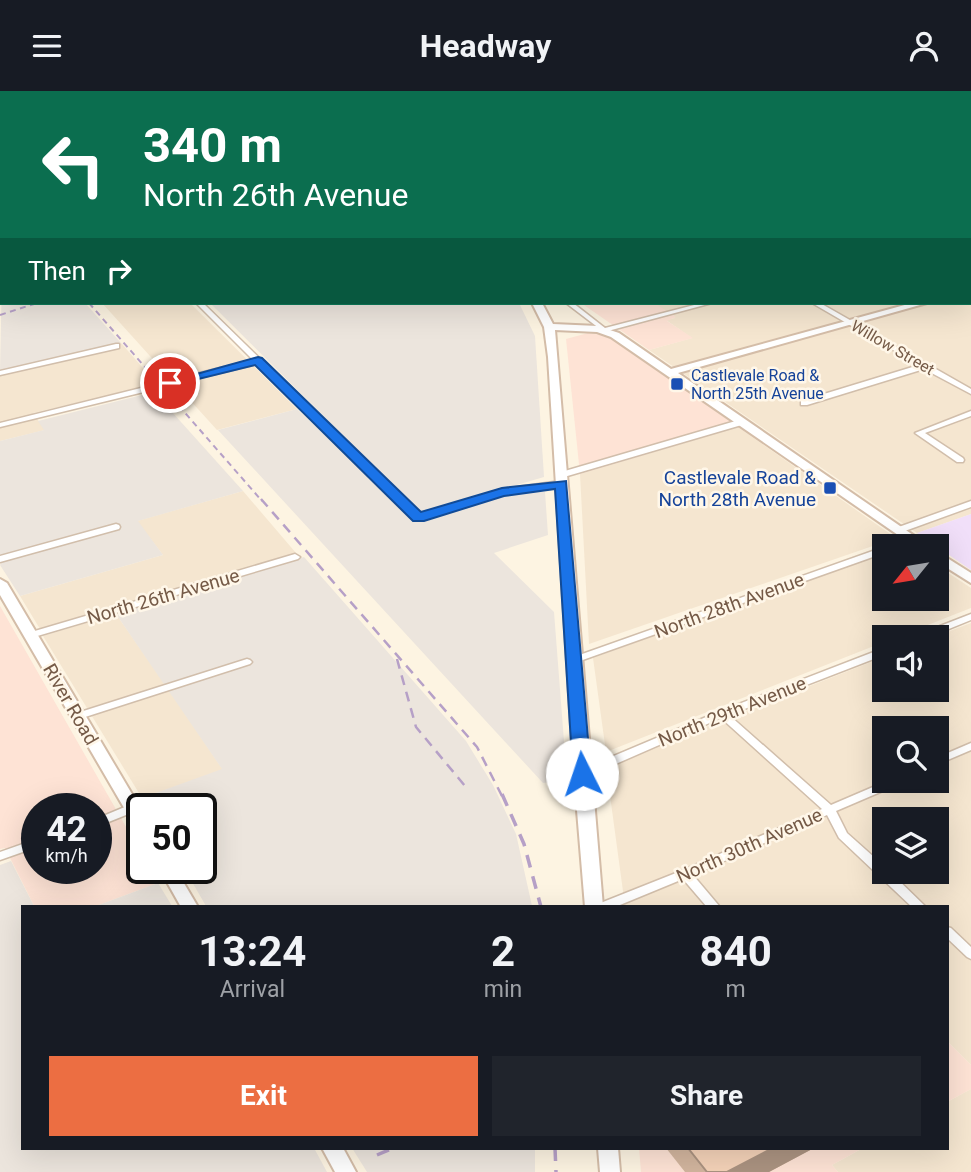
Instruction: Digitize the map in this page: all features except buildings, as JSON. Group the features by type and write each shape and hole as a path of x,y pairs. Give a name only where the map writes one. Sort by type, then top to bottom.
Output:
{"street":[{"path":"201,305 418,518 502,492 561,480 742,422"},
{"path":"538,305 549,327 594,905"},
{"path":"572,305 604,330 671,372 905,534"},
{"path":"549,327 604,330 701,305"},
{"name":"Willow Street","path":"819,305 971,392"},
{"path":"671,372 915,305"},
{"path":"0,373 116,346"},
{"path":"170,383 258,361"},
{"path":"804,403 925,366"},
{"path":"0,425 153,387"},
{"path":"960,460 919,433 971,413"},
{"path":"899,530 971,504"},
{"path":"0,559 116,527"},
{"name":"North 28th Avenue","path":"574,660 872,553"},
{"name":"North 26th Avenue","path":"31,635 295,557"},
{"path":"949,564 971,579"},
{"name":"River Road","path":"0,583 126,799"},
{"path":"949,626 971,617"},
{"name":"North 29th Avenue","path":"582,774 722,714 872,656"},
{"path":"78,716 247,662"},
{"path":"722,714 830,810 843,835 918,905"},
{"path":"949,756 971,746"},
{"name":"North 30th Avenue","path":"607,905 685,874 872,791"},
{"path":"0,856 21,849"},
{"path":"685,874 712,905"},
{"path":"176,884 189,905"},
{"path":"949,933 971,954"},
{"path":"333,1150 346,1172"},
{"path":"608,1150 610,1172"}],"shaded area":[{"path":"1,305 87,305 121,343 0,371"},
{"path":"104,305 192,305 297,409 217,430"},
{"path":"212,305 520,305 535,336 544,477 421,513"},
{"path":"584,305 658,305 676,317 667,321 693,338 649,350"},
{"path":"656,305 971,305 971,514 917,533 649,350 692,338 666,320 675,318"},
{"path":"588,333 609,336 738,427 580,474 566,339"},
{"path":"121,343 157,384 33,413 45,430 0,441 0,371"},
{"path":"154,392 243,491 138,521 163,555 20,596 0,565 3,559 0,554 0,441 44,430 38,421"},
{"path":"297,409 416,521 525,491 545,492 548,535 494,553 554,612 567,780 543,783 218,430"},
{"path":"738,427 890,534 872,534 872,546 589,644 580,474"},
{"path":"243,491 296,553 40,629 20,596 163,555 137,521"},
{"path":"971,514 971,570 949,555 949,534 917,533"},
{"path":"872,556 872,611 949,611 949,574 971,588 971,608 928,625 872,625 872,647 606,752 593,658"},
{"path":"304,557 466,741 493,785 516,834 532,905 205,905 193,884 217,884 217,793 156,793 222,769 116,614"},
{"path":"0,606 107,793 21,793 21,880 5,848 0,849"},
{"path":"116,614 223,770 156,793 139,793 43,636"},
{"path":"971,623 971,1065 949,1043 949,905 625,905 606,766 872,662 872,702 949,702 949,631"},
{"path":"112,802 126,827 126,884 155,884 99,905 34,905 23,884 112,884"},
{"path":"11,861 33,905 21,905 21,1150 315,1150 327,1172 0,1172 0,865"},
{"path":"159,884 171,905 99,905"},
{"path":"949,1043 971,1065 971,1089 949,1101"},
{"path":"971,1089 971,1172 838,1172 832,1165 859,1150 949,1150 949,1101"},
{"path":"353,1150 535,1150 535,1172 367,1172"},
{"path":"639,1150 859,1150 832,1165 838,1172 641,1172"}],"railway":[{"path":"0,315 31,305"},
{"path":"91,305 262,501"},
{"path":"261,499 477,747 502,796"},
{"path":"397,659 416,727 465,786"},
{"path":"502,794 524,844 540,905"},
{"path":"377,1155 388,1150"},
{"path":"555,1150 556,1172"}],"place":[{"name":"Castlevale Road & North 25th Avenue","path":"677,384"},
{"name":"Castlevale Road & North 28th Avenue","path":"830,488"}],"route":[{"path":"170,383 258,361 418,518 502,492 561,484 582,774"}]}
